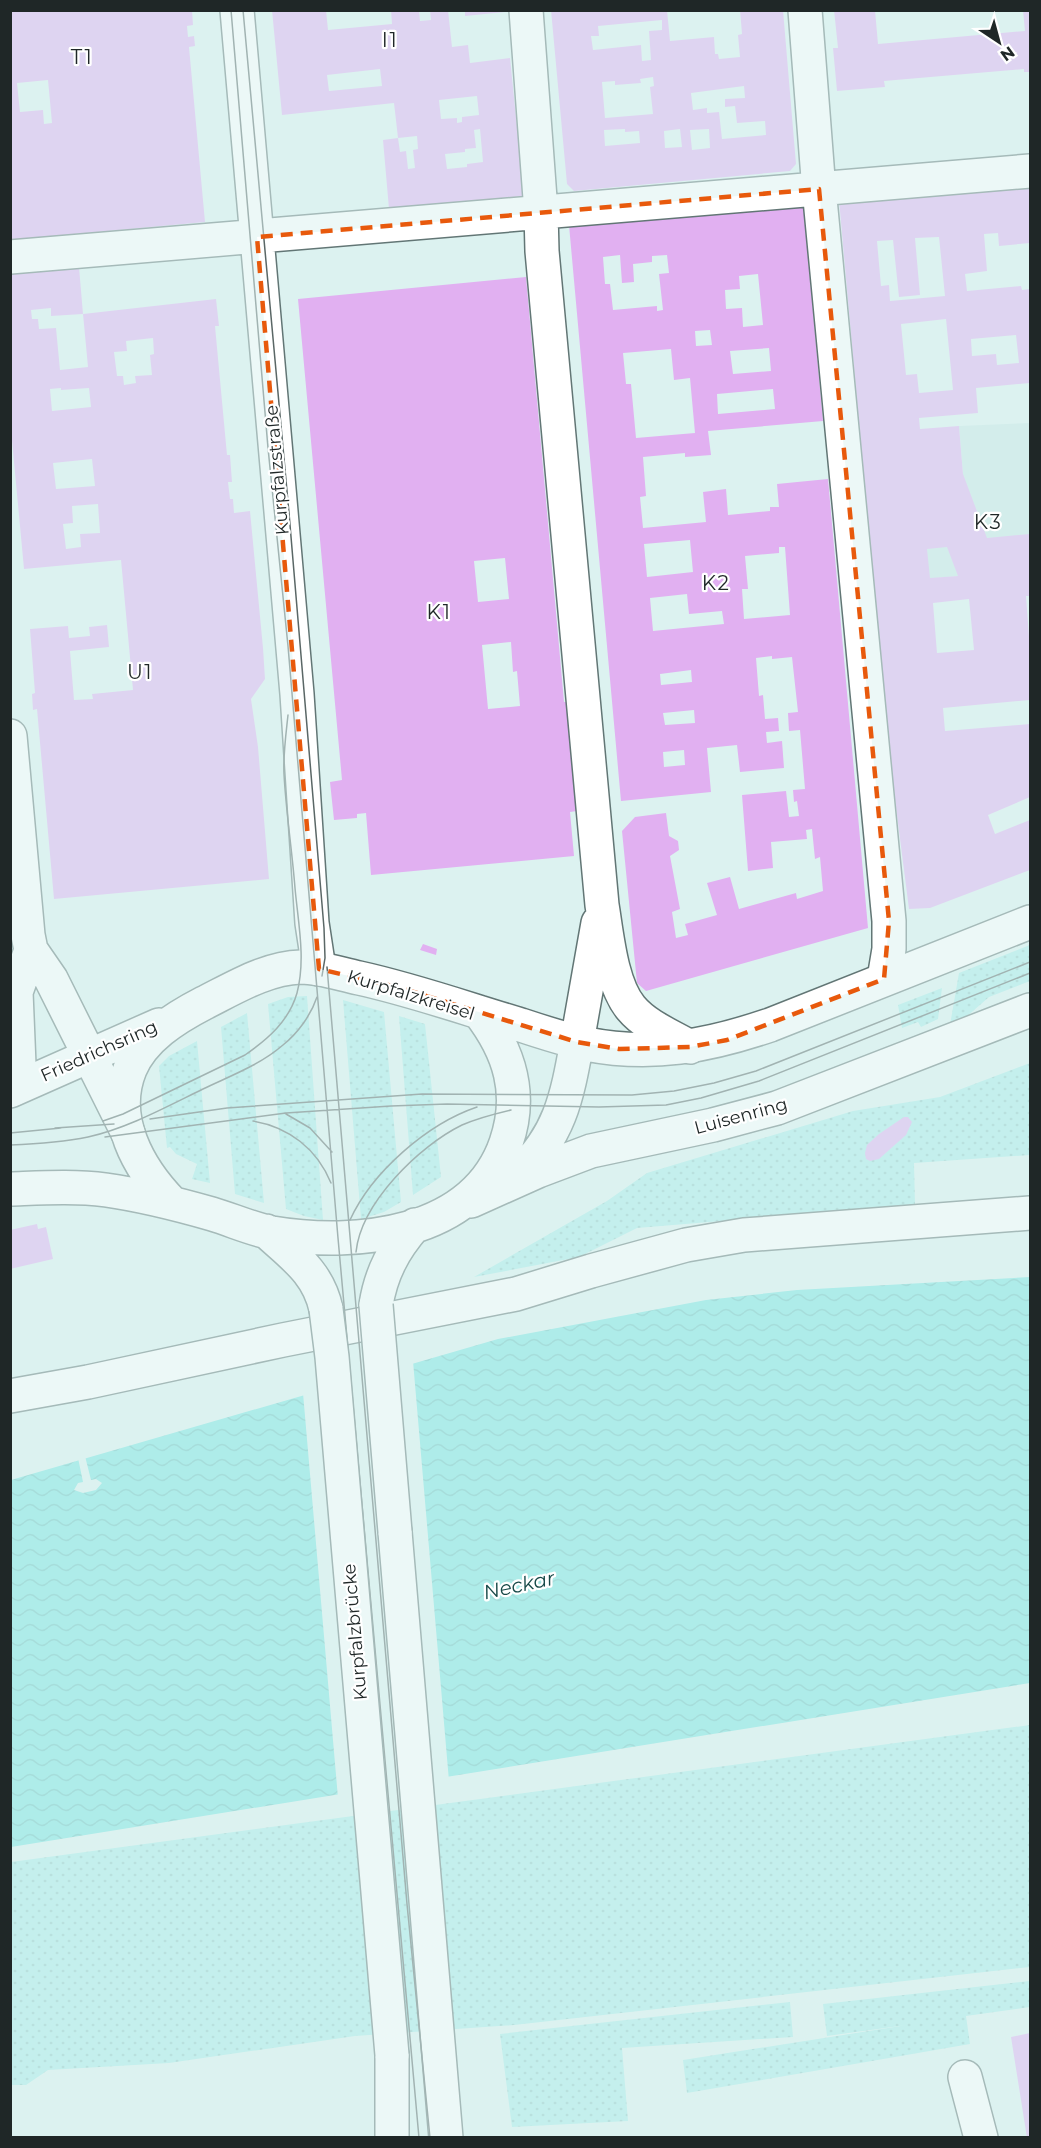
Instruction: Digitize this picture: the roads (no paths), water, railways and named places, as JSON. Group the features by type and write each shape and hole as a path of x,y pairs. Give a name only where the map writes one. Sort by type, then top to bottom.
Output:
{"street":[{"name":"Kurpfalzstraße","path":"237,10 297,694 313,929 319,969"},
{"path":"526,10 542,252 602,905 608,944 620,990 625,999 640,1017 690,1047"},
{"path":"805,10 819,189 890,921 889,949 884,980"},
{"path":"10,257 1030,171"},
{"path":"10,736 31,950 51,979 129,1135"},
{"path":"505,1186 536,1154 558,1120 567,1095 602,905"},
{"path":"479,1012 577,1042 625,1049 690,1047 727,1040 770,1025 1030,921"},
{"path":"12,1090 19,1065 16,992 31,950"},
{"name":"Kurpfalzkreisel","path":"301,967 319,969 397,987 479,1012 498,1040 510,1072 514,1105 510,1130 494,1168 474,1192 450,1211 382,1235 344,1238 305,1237 266,1232 172,1203 144,1169 129,1135 123,1105 131,1066 137,1056 150,1039 188,1011 244,982 274,972 301,967"},
{"name":"Luisenring","path":"450,1211 591,1151 734,1120 777,1108 1030,1010"},
{"name":"Friedrichsring","path":"12,1090 84,1044 188,1011"},
{"path":"10,1189 105,1190 172,1203"},
{"path":"10,1396 516,1294 591,1270 686,1245 744,1235 1030,1213"},
{"path":"415,1225 400,1242 388,1262 378,1290 376,1305 446,2138"},
{"name":"Kurpfalzbrücke","path":"266,1232 311,1273 320,1288 326,1309 392,2055 394,2134"},
{"path":"965,2077 981,2138"}],"water":[{"name":"Neckar","path":"1030,1277 1030,1683 11,1847 11,1480 498,1339 706,1300 797,1290"}],"tram line":[{"path":"231,10 419,2138"},
{"path":"243,10 324,928 325,958 322,976"},
{"path":"103,1121 123,1114 245,1055 277,1028 289,1012 300,980 301,954 284,774 288,715"},
{"path":"150,1119 227,1108 422,1094 632,1095 674,1091 756,1071 1030,962"},
{"path":"327,967 407,1904 430,2138"},
{"path":"105,1137 286,1113 391,1106 666,1105 701,1098 759,1081 1030,973"},
{"path":"10,1145 60,1141 103,1133 147,1116 234,1075 265,1058 289,1040 308,1017 317,997"},
{"path":"350,1220 372,1184 403,1152 439,1125 477,1107"},
{"path":"356,1252 360,1233 369,1214 380,1196 411,1161 445,1134 462,1125 511,1110"},
{"path":"286,1114 310,1128 332,1152"},
{"path":"253,1121 290,1134 310,1150 331,1183"},
{"path":"55,1128 114,1124"},
{"path":"10,1133 61,1128"}],"district":[{"name":"I1","path":"390,40"},
{"name":"T1","path":"82,57"},
{"name":"K3","path":"988,522"},
{"name":"K2","path":"716,583"},
{"name":"K1","path":"439,612"},
{"name":"U1","path":"140,672"}]}
